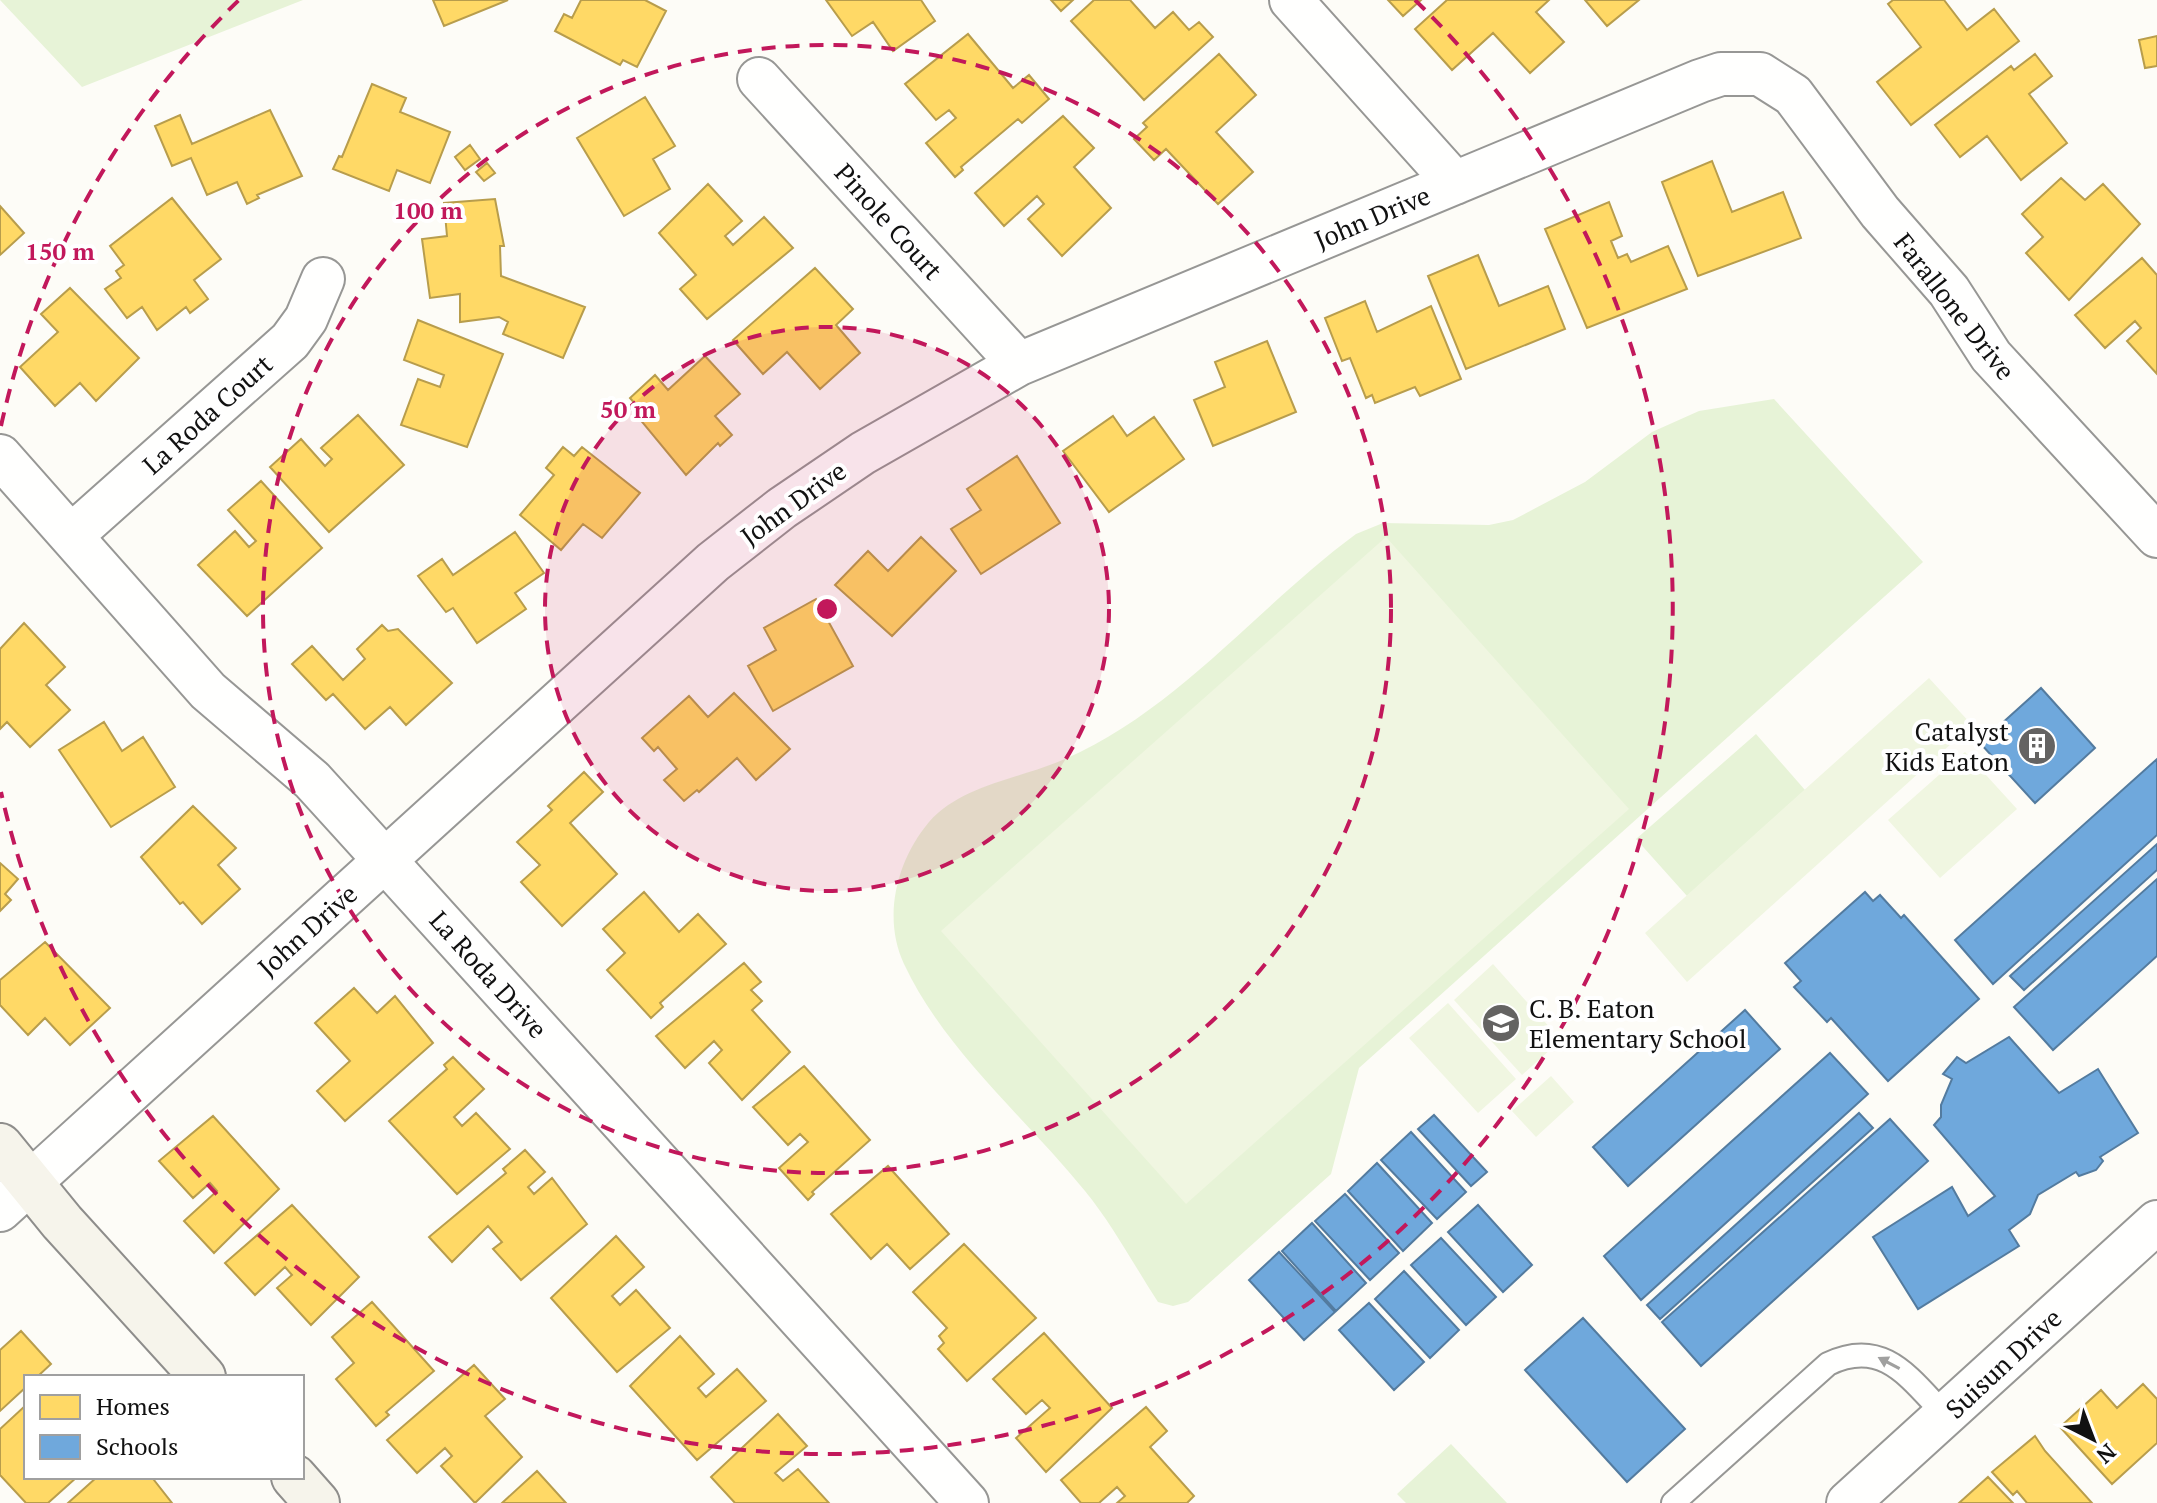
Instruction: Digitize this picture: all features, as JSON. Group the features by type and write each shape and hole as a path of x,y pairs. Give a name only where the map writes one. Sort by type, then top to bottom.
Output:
{"street":[{"path":"1291,0 1455,183"},
{"name":"John Drive","path":"15,1196 713,562 782,508 863,453 1019,364 1700,81 1721,74 1760,74"},
{"name":"Farallone Drive","path":"1760,74 1793,95 1871,202 1949,291 1991,356 2157,536"},
{"name":"Pinole Court","path":"759,79 1019,364"},
{"name":"La Roda Court","path":"72,535 290,341 306,319 323,279"},
{"name":"La Roda Drive","path":"0,456 208,691 312,780 967,1503"},
{"path":"0,1146 15,1196 201,1375"},
{"name":"Suisun Drive","path":"1848,1503 2157,1222"},
{"path":"296,1479 317,1503"}],"lane":[{"path":"1673,1503 1828,1364 1846,1356 1865,1354 1885,1359 1902,1371 1946,1416"}],"green space":[{"path":"0,0 303,0 82,87"},
{"path":"1774,399 1923,562 1359,1068 1331,1174 1188,1302 1173,1306 1158,1302 1095,1204 963,1055 921,996 904,964 897,946 894,908 901,871 918,837 929,822 958,799 1065,759 1145,713 1356,534 1383,523 1489,525 1513,520 1585,482 1652,432 1699,411"},
{"path":"1386,537 1629,809 1186,1204 941,931"},
{"path":"1929,678 1972,725 1687,982 1645,933"},
{"path":"1756,734 1805,790 1687,896 1636,839"},
{"path":"1965,752 2017,809 1940,878 1888,820"},
{"path":"1493,964 1561,1040 1522,1075 1454,1000"},
{"path":"1448,1003 1516,1079 1478,1113 1409,1038"},
{"path":"1551,1076 1574,1102 1536,1137 1512,1111"},
{"path":"1451,1444 1507,1503 1406,1503 1397,1494"}],"building: Homes":[{"path":"433,0 508,0 444,26"},
{"path":"581,0 645,0 666,11 637,67 623,60 620,65 555,31 564,14 572,18"},
{"path":"826,0 921,0 935,21 893,51 873,22 852,36"},
{"path":"1051,0 1073,0 1061,11"},
{"path":"1094,0 1130,0 1155,28 1173,12 1189,30 1199,22 1213,37 1144,100 1071,21"},
{"path":"1388,0 1421,0 1403,16"},
{"path":"1447,0 1549,0 1536,12 1564,42 1530,73 1493,33 1452,70 1415,29"},
{"path":"1585,0 1639,0 1607,26"},
{"path":"1893,0 1944,0 1967,30 1994,9 2019,41 1911,125 1877,82 1921,47 1888,4"},
{"path":"968,34 1013,88 1029,75 1049,99 1022,123 1018,119 961,167 963,170 955,177 926,143 956,118 949,110 936,120 905,84"},
{"path":"2157,36 2157,66 2145,68 2139,40"},
{"path":"1219,54 1256,95 1216,132 1253,172 1218,204 1166,149 1154,160 1134,139 1147,127 1143,123"},
{"path":"2035,54 2052,76 2029,94 2067,143 2021,180 1987,136 1960,157 1935,125 2011,66 2014,70"},
{"path":"372,84 406,98 400,112 450,132 430,183 397,170 389,191 333,169 339,156 342,157"},
{"path":"645,97 675,146 653,159 670,189 624,216 577,138"},
{"path":"270,110 302,176 257,195 259,198 247,204 237,182 207,195 191,158 172,166 155,126 180,115 192,144"},
{"path":"1063,116 1094,148 1074,167 1111,208 1062,256 1028,219 1044,204 1037,196 1004,226 975,193"},
{"path":"470,145 480,159 465,170 455,157"},
{"path":"1712,161 1732,212 1783,192 1801,238 1698,276 1662,182"},
{"path":"487,163 495,173 484,181 476,172"},
{"path":"2061,178 2085,200 2103,184 2140,224 2069,300 2026,253 2043,237 2022,214"},
{"path":"708,184 742,221 725,236 733,245 764,217 793,248 707,319 680,289 696,275 659,233"},
{"path":"172,198 221,259 194,280 208,299 190,313 186,307 157,330 142,307 127,318 105,289 121,278 116,271 124,265 110,246"},
{"path":"495,199 504,246 500,246 501,276 585,307 563,358 503,334 508,322 499,317 460,322 460,294 430,298 422,239 447,236 444,203"},
{"path":"1609,202 1622,236 1611,241 1618,258 1627,254 1631,262 1668,246 1687,289 1587,328 1545,229"},
{"path":"0,206 24,233 0,255"},
{"path":"1478,255 1499,306 1548,286 1565,329 1466,369 1428,276"},
{"path":"2142,258 2157,275 2157,374 2127,341 2141,328 2135,321 2105,348 2075,315"},
{"path":"815,268 853,309 836,325 860,353 820,389 787,352 763,374 733,340"},
{"path":"70,288 139,358 96,401 80,383 55,406 20,367 58,332 41,314"},
{"path":"1365,301 1377,332 1431,306 1461,379 1420,396 1415,387 1375,403 1372,395 1366,398 1350,358 1342,361 1325,318"},
{"path":"418,320 503,354 467,447 401,425 418,379 440,387 444,375 404,360"},
{"path":"1267,341 1296,412 1213,446 1194,400 1225,387 1215,362"},
{"path":"705,356 740,394 715,416 732,435 720,446 718,443 686,475 638,417 643,413 630,398 655,375 668,390"},
{"path":"358,415 404,465 329,532 270,467 301,439 325,466 332,459 321,448"},
{"path":"1113,416 1127,436 1154,417 1184,459 1109,512 1063,451"},
{"path":"563,447 574,456 582,447 640,493 602,538 583,524 561,550 520,515 554,475 546,468"},
{"path":"1017,456 1060,523 981,574 951,529 981,510 967,489"},
{"path":"261,481 322,548 247,616 198,565 235,531 249,547 256,541 228,510"},
{"path":"515,532 544,573 515,593 526,609 477,643 453,608 446,612 418,576 442,559 453,575"},
{"path":"921,537 956,571 892,636 835,585 868,551 888,571"},
{"path":"816,599 853,666 773,711 748,666 776,650 764,628"},
{"path":"24,623 65,667 46,685 70,710 30,747 7,722 0,729 0,649"},
{"path":"382,625 388,631 398,629 452,683 406,725 390,707 365,729 333,694 326,700 292,664 312,646 343,680 365,659 357,649"},
{"path":"734,693 790,749 756,780 737,758 699,792 697,790 684,801 664,780 677,769 658,747 654,751 642,738 689,696 708,717"},
{"path":"104,722 122,751 143,737 175,787 111,827 59,750"},
{"path":"584,772 603,792 570,823 617,874 562,926 521,882 540,865 517,842 552,810 548,806"},
{"path":"193,806 236,848 218,865 240,889 202,924 183,902 180,904 141,857"},
{"path":"0,863 18,879 5,894 11,900 0,911"},
{"path":"644,892 679,932 698,914 726,944 660,1003 663,1007 651,1018 607,970 625,953 603,929"},
{"path":"45,942 110,1008 70,1045 45,1018 28,1035 0,1005 0,980"},
{"path":"744,963 761,982 751,990 762,1001 752,1010 790,1052 742,1100 709,1063 722,1050 714,1041 685,1068 656,1036"},
{"path":"354,988 377,1013 395,996 433,1043 345,1121 317,1091 350,1061 315,1023"},
{"path":"453,1057 484,1089 454,1117 462,1126 476,1113 510,1149 457,1194 389,1121 447,1069 444,1065"},
{"path":"804,1066 870,1140 812,1192 814,1194 808,1200 779,1168 808,1142 800,1134 788,1145 753,1107"},
{"path":"213,1116 279,1189 214,1253 184,1221 217,1191 210,1183 193,1198 159,1161"},
{"path":"525,1150 545,1172 528,1187 534,1194 552,1178 587,1224 521,1280 493,1249 502,1242 488,1226 452,1262 429,1237 506,1173 503,1169"},
{"path":"888,1166 949,1234 910,1269 887,1244 871,1259 831,1214"},
{"path":"292,1205 359,1277 311,1325 277,1288 292,1275 285,1267 255,1295 225,1263"},
{"path":"616,1236 644,1267 612,1296 620,1305 636,1290 670,1328 617,1372 551,1298"},
{"path":"964,1244 1036,1318 967,1381 938,1349 944,1343 939,1336 947,1328 913,1292"},
{"path":"372,1302 434,1371 386,1412 389,1415 376,1426 336,1379 354,1363 332,1337"},
{"path":"21,1331 51,1364 39,1375 24,1375 24,1389 0,1411 0,1350"},
{"path":"1044,1333 1112,1408 1046,1472 1016,1438 1050,1408 1042,1400 1026,1414 993,1379"},
{"path":"680,1336 714,1374 698,1388 706,1397 737,1369 766,1401 697,1460 630,1386"},
{"path":"474,1365 505,1399 485,1416 522,1457 475,1503 441,1466 452,1456 445,1448 417,1473 387,1440"},
{"path":"2143,1384 2157,1399 2157,1443 2112,1484 2060,1427 2101,1390 2117,1408"},
{"path":"24,1407 24,1479 75,1479 48,1503 26,1503 0,1475 0,1429"},
{"path":"1146,1407 1167,1431 1150,1447 1194,1496 1187,1503 1117,1503 1125,1496 1117,1487 1099,1503 1081,1503 1061,1480"},
{"path":"778,1414 807,1446 775,1473 783,1481 798,1469 829,1503 735,1503 711,1477"},
{"path":"2035,1436 2092,1503 2027,1503 2017,1491 2013,1495 1992,1472"},
{"path":"537,1471 566,1503 502,1503"},
{"path":"1988,1477 2013,1503 1959,1503"},
{"path":"95,1479 155,1479 172,1503 68,1503"}],"building: Schools":[{"name":"Catalyst Kids Eaton","path":"2041,688 2095,748 2035,803 1980,743"},
{"path":"2157,759 2157,835 1993,984 1955,940"},
{"path":"2157,844 2157,870 2024,990 2010,976"},
{"path":"2157,879 2157,956 2053,1050 2014,1007"},
{"path":"1865,892 1873,901 1880,895 1901,918 1904,915 1979,999 1888,1081 1831,1018 1827,1022 1794,987 1801,981 1785,963"},
{"path":"1745,1010 1780,1049 1628,1186 1593,1147"},
{"path":"2009,1037 2059,1093 2098,1069 2138,1133 2100,1157 2103,1161 2096,1170 2079,1176 2076,1172 2038,1195 2030,1214 2009,1230 2019,1246 1918,1309 1873,1237 1952,1187 1968,1216 1995,1196 1934,1125 1941,1117 1941,1105 1952,1079 1943,1074 1957,1057 1966,1063"},
{"path":"1830,1053 1868,1094 1641,1300 1604,1256"},
{"path":"1859,1113 1873,1128 1660,1319 1647,1305"},
{"path":"1434,1115 1487,1172 1471,1186 1418,1129"},
{"path":"1890,1119 1928,1161 1701,1366 1662,1322"},
{"path":"1411,1132 1466,1192 1437,1219 1381,1160"},
{"path":"1377,1163 1432,1223 1403,1251 1348,1191"},
{"path":"1345,1194 1399,1253 1370,1280 1315,1221"},
{"path":"1478,1205 1532,1265 1503,1292 1448,1232"},
{"path":"1312,1223 1366,1283 1336,1311 1282,1251"},
{"path":"1441,1238 1496,1297 1466,1325 1411,1265"},
{"path":"1279,1252 1335,1312 1304,1340 1249,1280"},
{"path":"1404,1271 1459,1330 1430,1358 1375,1299"},
{"path":"1369,1303 1424,1362 1394,1390 1339,1330"},
{"path":"1583,1318 1685,1429 1627,1482 1525,1370"}],"place":[{"name":"Catalyst Kids Eaton","path":"2037,746"},
{"name":"C. B. Eaton Elementary School","path":"1501,1023"}]}
